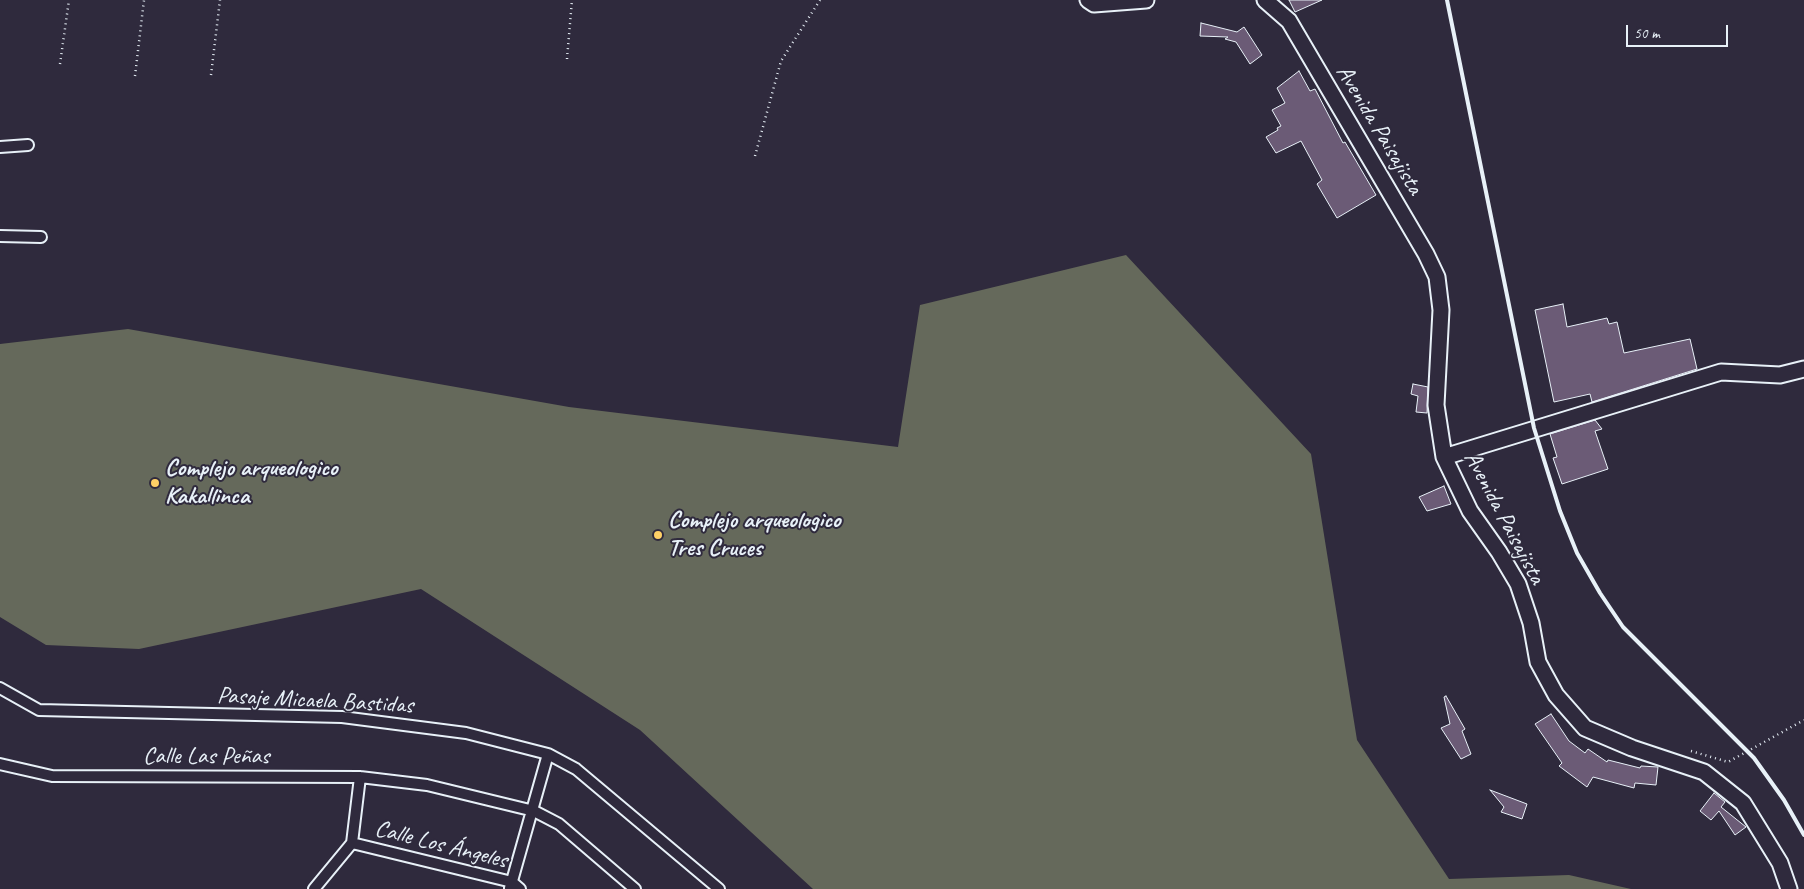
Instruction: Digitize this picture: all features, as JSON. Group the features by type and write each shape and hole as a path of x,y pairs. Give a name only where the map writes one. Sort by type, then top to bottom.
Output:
{"main road":[{"path":"1088,0 1094,4 1146,0"},
{"name":"Avenida Paisajista","path":"1265,0 1289,21 1426,254 1437,277 1441,310 1436,405 1444,458 1470,511 1500,552 1518,584 1531,623 1538,662 1556,695 1585,728 1632,748 1704,772 1743,803 1780,863 1789,889"},
{"path":"1444,458 1721,372 1780,375 1804,369"}],"street":[{"path":"0,147 28,145"},
{"path":"0,236 41,237"},
{"name":"Pasaje Micaela Bastidas","path":"0,688 39,710 342,717 466,733 548,754 576,769 719,889"},
{"path":"514,887 548,754"},
{"name":"Calle Las Peñas","path":"0,764 52,776 360,777 427,784 534,810 559,824 635,889"},
{"path":"314,889 352,843 360,777"},
{"name":"Calle Los Ángeles","path":"352,843 514,887"}],"path":[{"path":"60,64 69,0"},
{"path":"135,76 144,0"},
{"path":"211,75 220,0"},
{"path":"567,59 572,0"},
{"path":"755,156 781,61 820,0"},
{"path":"1682,748 1728,762 1804,720"}],"green space":[{"path":"1126,255 1311,454 1357,740 1449,879 1569,875 1631,889 813,889 640,730 421,589 139,649 46,645 0,617 0,344 128,329 569,407 898,447 920,305"}],"building":[{"path":"1289,0 1322,0 1295,12"},
{"path":"1201,23 1237,32 1244,27 1262,55 1250,64 1236,42 1225,39 1228,37 1200,36"},
{"path":"1299,71 1310,91 1315,89 1343,143 1345,142 1376,195 1337,218 1317,184 1322,180 1301,141 1276,153 1266,137 1281,126 1272,110 1285,103 1277,88"},
{"path":"1563,304 1567,327 1607,318 1609,324 1617,322 1624,353 1690,339 1697,369 1592,402 1590,394 1554,402 1535,310"},
{"path":"1413,384 1428,387 1427,413 1416,412 1418,396 1411,394"},
{"path":"1595,420 1602,429 1595,431 1608,469 1562,484 1553,458 1557,457 1550,434"},
{"path":"1444,486 1451,504 1427,511 1419,497"},
{"path":"1446,696 1465,729 1462,731 1471,754 1461,759 1441,728 1450,724 1444,697"},
{"path":"1551,714 1569,741 1585,753 1588,749 1607,762 1608,760 1640,768 1641,766 1658,767 1656,785 1635,783 1634,788 1593,777 1587,787 1559,766 1562,763 1535,724"},
{"path":"1490,790 1527,804 1522,819 1501,812 1504,807"},
{"path":"1714,793 1725,802 1721,807 1746,827 1735,835 1719,811 1711,820 1700,811"}],"railway":[{"path":"1447,0 1534,428 1560,511 1577,553 1600,593 1623,627 1754,758 1784,800 1804,835"}],"place":[{"name":"Complejo arqueologico Kakallinca","path":"155,483"},
{"name":"Complejo arqueologico Tres Cruces","path":"658,535"}]}
